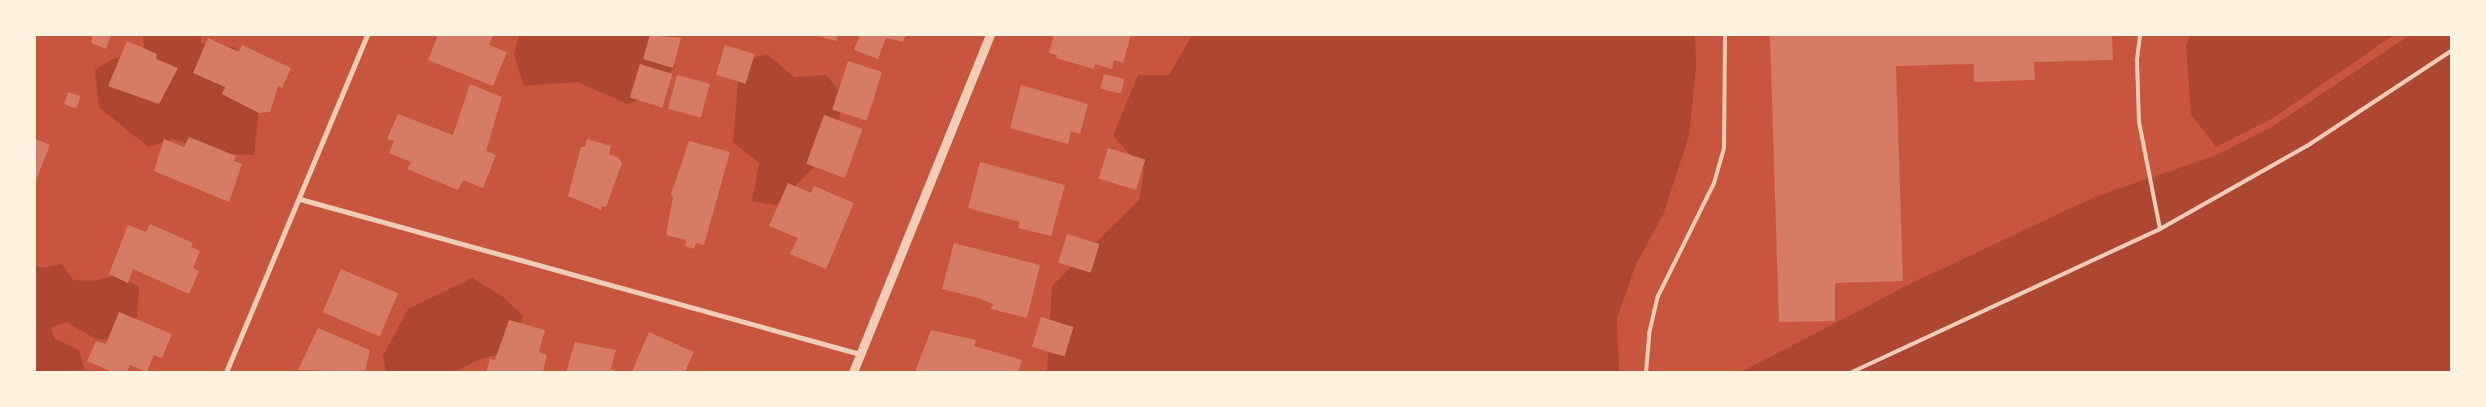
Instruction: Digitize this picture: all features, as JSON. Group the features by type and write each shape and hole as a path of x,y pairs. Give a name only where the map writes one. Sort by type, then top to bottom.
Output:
{"street":[{"path":"226,372 367,35"},
{"path":"853,372 990,35"},
{"path":"300,199 860,354"}],"lane":[{"path":"1646,372 1650,334 1658,296 1714,183 1724,148 1724,35"},
{"path":"2140,35 2137,60 2139,122 2160,229"},
{"path":"1852,372 2160,229 2307,146 2451,51"}],"shaded area":[{"path":"143,35 201,35 201,43 219,49 235,47 256,95 258,118 254,155 217,153 172,139 148,147 99,107 95,70 111,60 144,48"},
{"path":"519,35 670,35 673,40 675,67 653,95 627,104 578,82 524,86 514,55"},
{"path":"1192,35 1695,35 1696,68 1689,136 1663,215 1636,264 1617,318 1619,372 1047,372 1052,286 1139,200 1144,170 1113,136 1138,75 1169,75"},
{"path":"2190,35 2394,35 2273,118 2216,147 2191,114 2186,45"},
{"path":"2410,35 2451,35 2451,372 1741,372 1914,282 2097,196 2215,156 2272,127"},
{"path":"767,54 794,77 826,75 841,93 838,143 776,205 752,201 759,163 733,142 740,60"},
{"path":"62,264 73,280 92,281 118,275 139,287 137,317 116,340 96,339 66,322 51,328 55,339 79,350 85,370 35,372 35,266 43,268"},
{"path":"472,278 502,296 523,316 510,352 481,359 454,372 386,372 383,356 408,309"}],"building":[{"path":"93,35 111,35 106,49 91,43"},
{"path":"438,35 493,35 489,45 507,52 493,86 428,60"},
{"path":"650,35 681,38 673,68 643,59"},
{"path":"815,35 838,35 836,41"},
{"path":"860,35 906,35 903,42 886,38 878,59 854,50"},
{"path":"1054,35 1131,35 1123,63 1114,60 1112,69 1095,64 1094,69 1056,58 1057,55 1049,53"},
{"path":"1770,35 2112,35 2113,60 2034,62 2035,80 1974,82 1974,64 1896,66 1903,281 1835,283 1835,321 1779,322"},
{"path":"208,38 239,52 242,45 291,68 282,88 278,86 270,112 259,113 222,94 225,87 193,73"},
{"path":"127,41 157,54 156,59 178,68 159,104 108,86"},
{"path":"725,45 755,54 746,84 716,75"},
{"path":"848,61 882,72 866,121 832,110"},
{"path":"640,64 673,74 662,107 630,97"},
{"path":"1104,74 1124,79 1121,94 1100,89"},
{"path":"677,75 710,84 701,118 668,109"},
{"path":"470,84 502,97 486,151 496,155 483,188 463,180 458,190 407,169 411,162 389,153 394,141 387,139 398,114 453,135"},
{"path":"1021,85 1088,104 1080,134 1071,131 1068,144 1010,128"},
{"path":"68,92 80,96 76,108 64,104"},
{"path":"824,115 863,129 845,178 806,164"},
{"path":"189,137 236,156 234,161 242,164 229,202 154,171 164,139 184,147"},
{"path":"35,139 50,145 35,183"},
{"path":"587,139 611,146 609,154 619,158 622,163 606,207 602,206 601,210 568,196 581,147 585,147"},
{"path":"689,141 730,152 704,245 696,243 694,249 685,246 686,240 666,235 673,198 671,194"},
{"path":"1108,148 1145,159 1136,190 1099,179"},
{"path":"980,162 1065,185 1051,236 1018,228 1020,222 968,208"},
{"path":"788,183 811,193 814,186 854,203 826,269 790,254 798,238 769,226"},
{"path":"150,224 193,243 191,247 200,251 193,268 199,271 189,294 133,269 128,283 109,274 128,225 146,232"},
{"path":"1067,234 1100,244 1091,273 1058,263"},
{"path":"954,243 1040,265 1027,318 991,309 993,304 978,298 942,289"},
{"path":"341,269 398,293 380,336 323,312"},
{"path":"119,312 172,334 162,358 154,355 147,372 130,365 127,372 113,372 87,361 96,341 106,344"},
{"path":"1041,317 1074,327 1064,357 1032,347"},
{"path":"509,320 545,330 539,352 547,355 543,372 486,372 490,359 495,360"},
{"path":"318,328 370,350 365,372 298,370"},
{"path":"931,330 976,340 974,346 1022,360 1018,372 915,372"},
{"path":"649,332 694,352 685,372 632,372"},
{"path":"575,342 616,350 611,369 619,372 566,372"}]}
